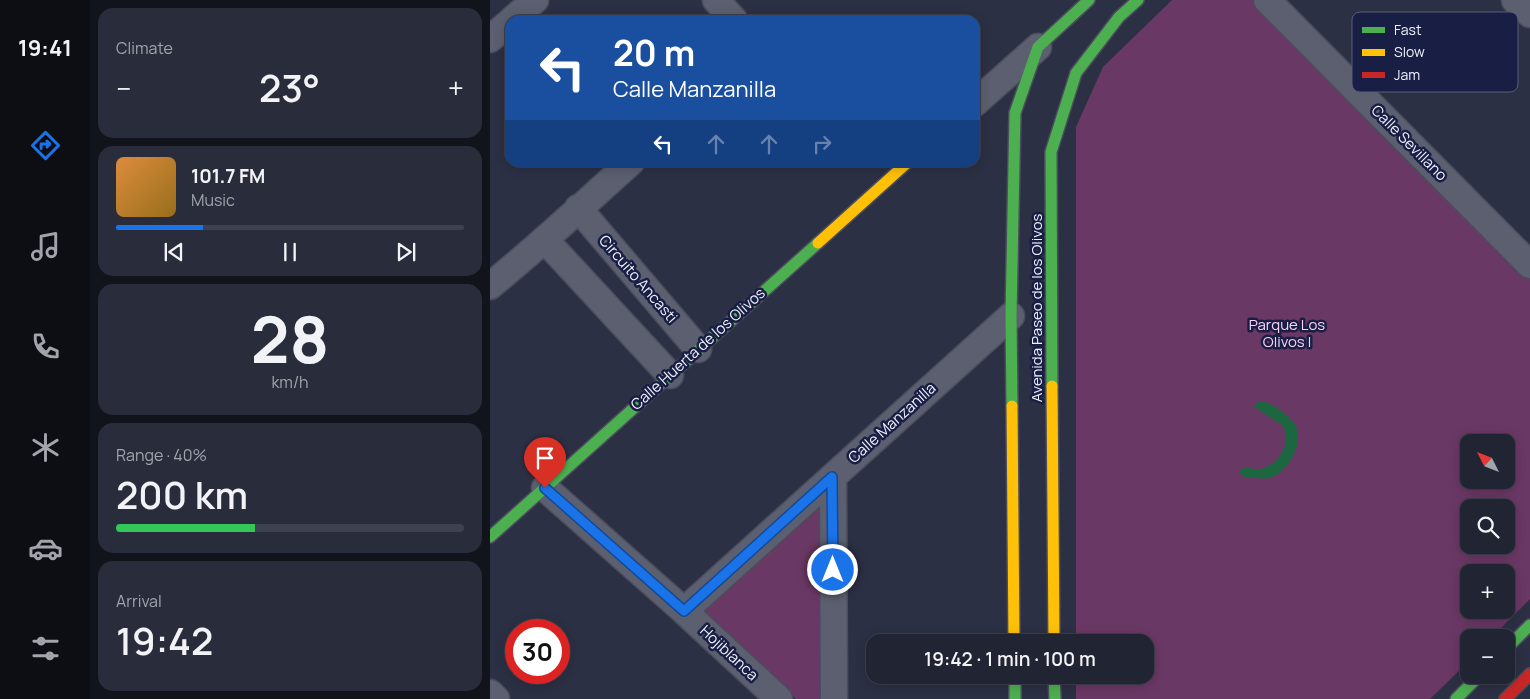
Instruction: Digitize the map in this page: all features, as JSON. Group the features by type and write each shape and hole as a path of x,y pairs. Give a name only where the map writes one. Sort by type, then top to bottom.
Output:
{"street":[{"path":"518,15 535,0"},
{"path":"716,0 730,15"},
{"name":"Avenida Paseo de los Olivos","path":"1014,634 1011,316 1015,113 1038,47 1089,0"},
{"name":"Avenida Paseo de los Olivos","path":"1054,634 1051,152 1076,73 1119,17 1138,0"},
{"name":"Calle Sevillano","path":"1267,0 1352,86"},
{"path":"1515,0 1530,14"},
{"path":"490,39 505,26"},
{"path":"980,99 1038,47"},
{"name":"Calle Sevillano","path":"1358,92 1530,265"},
{"path":"490,286 546,241 578,208 625,167"},
{"name":"Calle Huerta de los Olivos","path":"490,537 902,167"},
{"name":"Circuito Ancasti","path":"578,208 698,349"},
{"path":"546,241 670,375"},
{"name":"Calle Manzanilla","path":"684,611 1011,316"},
{"path":"832,477 834,699"},
{"name":"Hojiblanca","path":"545,488 684,611 779,699"},
{"path":"1515,640 1530,625"},
{"path":"1505,699 1530,674"},
{"path":"1015,684 1015,699"},
{"path":"1054,684 1055,699"},
{"path":"1456,699 1471,684"},
{"path":"490,693 496,699"}],"green space":[{"name":"Parque Los Olivos I","path":"1172,0 1255,0 1530,277 1530,599 1515,614 1515,564 1460,564 1460,619 1510,619 1500,629 1460,629 1460,670 1430,699 1076,699 1076,684 1154,684 1154,634 1076,634 1076,127 1103,67"},
{"path":"824,498 823,699 796,699 701,610"}],"shaded area":[{"path":"1263,401 1280,410 1295,424 1298,431 1297,447 1294,455 1284,468 1272,477 1245,477 1239,472 1244,467 1258,469 1267,467 1278,458 1285,445 1285,431 1282,425 1254,407 1256,403"}],"traffic: fast":[{"path":"1012,406 1011,316 1015,113 1038,47 1089,0"},
{"path":"1052,386 1051,152 1076,73 1119,17 1138,0"},
{"path":"490,537 818,243"},
{"path":"1515,640 1530,625"},
{"path":"1015,684 1015,699"},
{"path":"1054,684 1055,699"},
{"path":"1456,699 1471,684"}],"traffic: slow":[{"path":"818,243 902,167"},
{"path":"1052,386 1054,634"},
{"path":"1012,406 1014,634"}],"traffic: jam":[{"path":"1505,699 1530,674"}],"route":[{"path":"545,488 684,611 832,477 833,570"}]}
